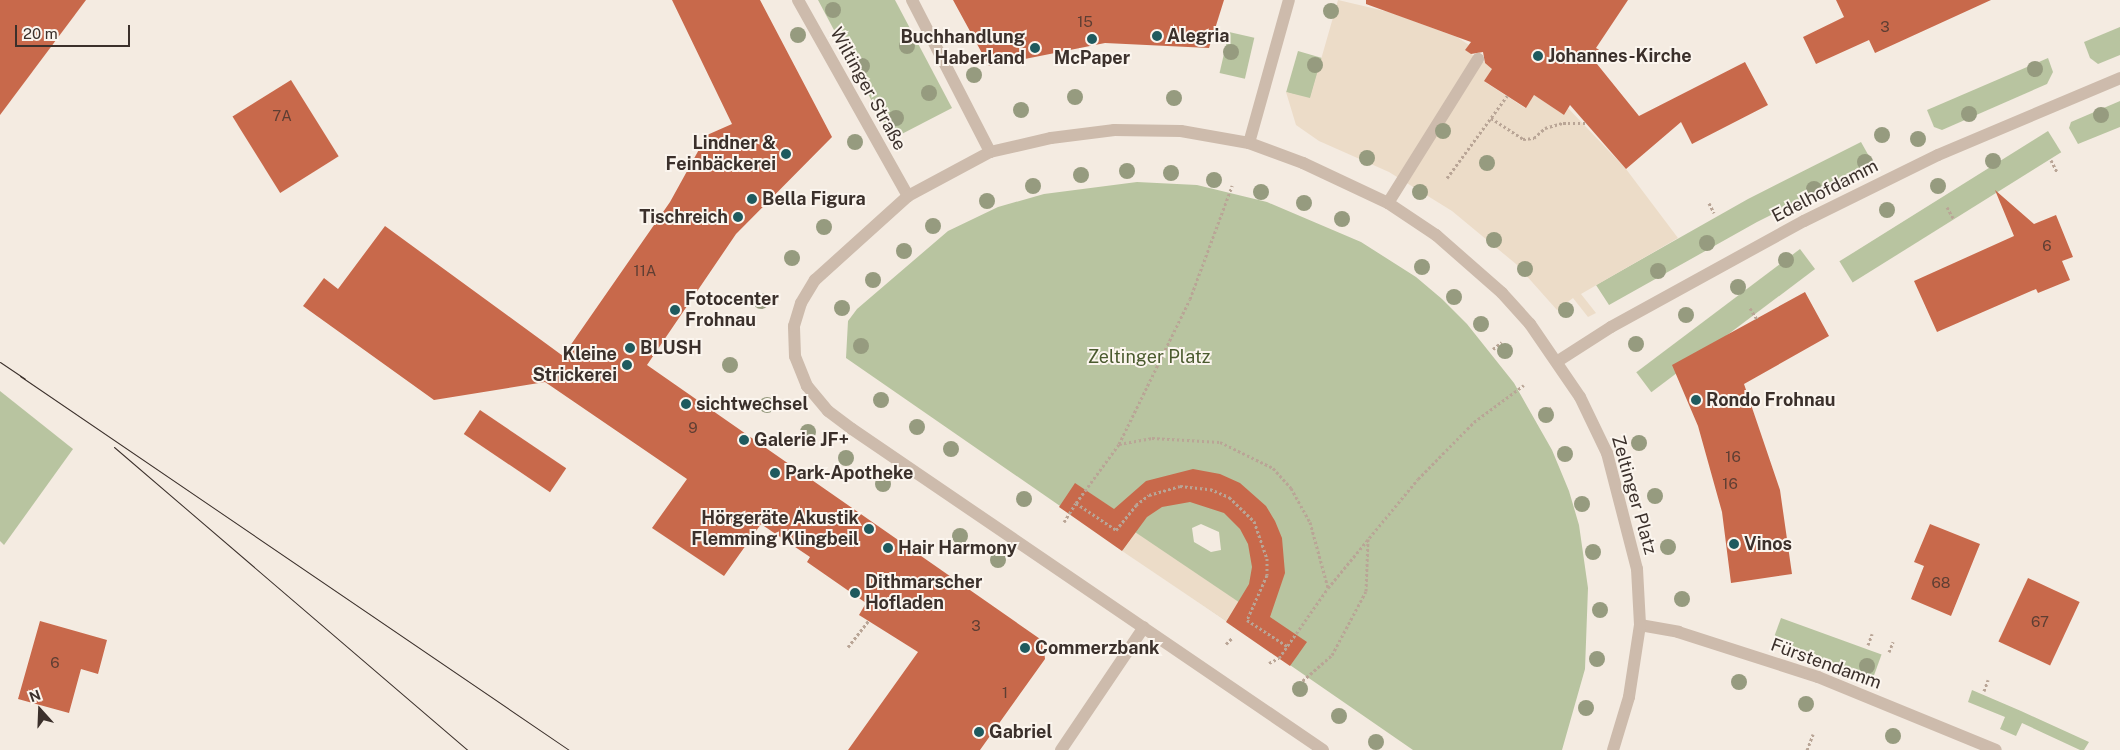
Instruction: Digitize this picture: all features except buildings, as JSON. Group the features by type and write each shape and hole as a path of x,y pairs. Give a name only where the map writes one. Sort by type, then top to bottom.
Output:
{"street":[{"name":"Wiltinger Straße","path":"798,0 908,196"},
{"path":"912,0 990,152"},
{"path":"1249,143 1289,0"},
{"path":"1388,203 1478,59"},
{"name":"Edelhofdamm","path":"1558,361 1611,326 1812,217 1938,155 2120,78"},
{"name":"Zeltinger Platz","path":"1323,750 852,429 828,411 807,386 795,356 794,326 801,303 815,280 908,196 990,152 1051,138 1114,130 1181,131 1249,143 1303,163 1388,203 1473,266 1530,324 1558,361 1607,453 1637,569 1640,625 1629,697 1613,750"},
{"name":"Fürstendamm","path":"1640,625 1678,632 1818,677 1996,750"},
{"path":"1061,750 1144,627"}],"path":[{"path":"1447,178 1507,96"},
{"path":"1491,118 1524,139 1534,138 1545,128 1563,123 1586,122"},
{"path":"2051,160 2056,172"},
{"path":"1064,522 1119,444 1190,299 1232,186"},
{"path":"1710,203 1714,213"},
{"path":"1947,207 1953,218"},
{"path":"1750,308 1757,319"},
{"path":"1493,349 1502,342"},
{"path":"1269,663 1278,658 1328,588 1368,539 1474,422 1524,385"},
{"path":"1541,414 1551,408"},
{"path":"1119,444 1152,438 1220,442 1273,468 1291,488 1310,522 1328,588"},
{"path":"1076,503 1116,530 1136,505 1163,489 1195,486 1229,497 1254,521 1267,558 1267,575 1247,620 1287,646"},
{"path":"1298,684 1332,655 1366,591 1368,539"},
{"path":"848,647 868,621"},
{"path":"1868,645 1872,634"},
{"path":"1226,644 1232,638"},
{"path":"1889,652 1893,642"},
{"path":"1984,691 1988,680"},
{"path":"1807,750 1813,734"}],"green space":[{"path":"818,0 895,0 952,108 892,139"},
{"path":"2120,27 2120,55 2098,64 2090,58 2084,42"},
{"path":"1229,32 1254,38 1245,79 1220,73"},
{"path":"1298,51 1322,58 1310,99 1286,92"},
{"path":"2048,58 2053,72 2047,84 1942,130 1934,127 1927,110"},
{"path":"2120,101 2120,127 2078,144 2069,128 2071,122"},
{"path":"2048,131 2061,152 1853,283 1839,261"},
{"path":"1861,142 1870,158 1868,166 1757,222 1609,305 1596,285 1748,199"},
{"name":"Zeltinger Platz","path":"1137,182 1197,185 1267,202 1361,242 1416,277 1467,324 1514,383 1552,450 1569,491 1579,525 1588,588 1585,669 1562,750 1413,750 846,358 848,321 857,309 948,231 998,207 1044,194","holes":["1201,524 1219,532 1221,550 1211,552 1194,542 1192,528"]},
{"path":"1800,249 1815,269 1651,392 1636,372"},
{"path":"0,391 73,449 4,545 0,541"},
{"path":"1781,618 1882,655 1873,677 1773,641"},
{"path":"1972,690 2089,742 2084,750 2080,750 2022,723 2016,736 2000,729 2005,717 1968,702"}],"shaded area":[{"path":"1338,0 1389,12 1457,37 1469,45 1465,50 1493,68 1485,82 1525,108 1534,95 1564,115 1568,108 1626,169 1678,238 1581,294 1596,313 1588,317 1573,298 1557,310 1516,264 1452,211 1389,172 1319,141 1296,125 1286,92 1310,98"},
{"path":"1135,532 1239,602 1227,622 1122,551"}],"tram line":[{"path":"0,362 25,379"},
{"path":"20,376 569,750"},
{"path":"114,447 468,750"}],"place":[{"name":"Alegria","path":"1157,36"},
{"name":"McPaper","path":"1092,39"},
{"name":"Buchhandlung Haberland","path":"1035,48"},
{"name":"Johannes-Kirche","path":"1538,56"},
{"name":"Lindner & Feinbäckerei","path":"786,154"},
{"name":"Bella Figura","path":"752,199"},
{"name":"Tischreich","path":"738,217"},
{"name":"Fotocenter Frohnau","path":"675,310"},
{"name":"BLUSH","path":"630,348"},
{"name":"Kleine Strickerei","path":"627,365"},
{"name":"Rondo Frohnau","path":"1696,400"},
{"name":"sichtwechsel","path":"686,404"},
{"name":"Galerie JF+","path":"744,440"},
{"name":"Park-Apotheke","path":"775,473"},
{"name":"Hörgeräte Akustik Flemming Klingbeil","path":"869,529"},
{"name":"Vinos","path":"1734,544"},
{"name":"Hair Harmony","path":"888,548"},
{"name":"Dithmarscher Hofladen","path":"855,593"},
{"name":"Commerzbank","path":"1025,648"},
{"name":"Gabriel","path":"979,732"}]}
